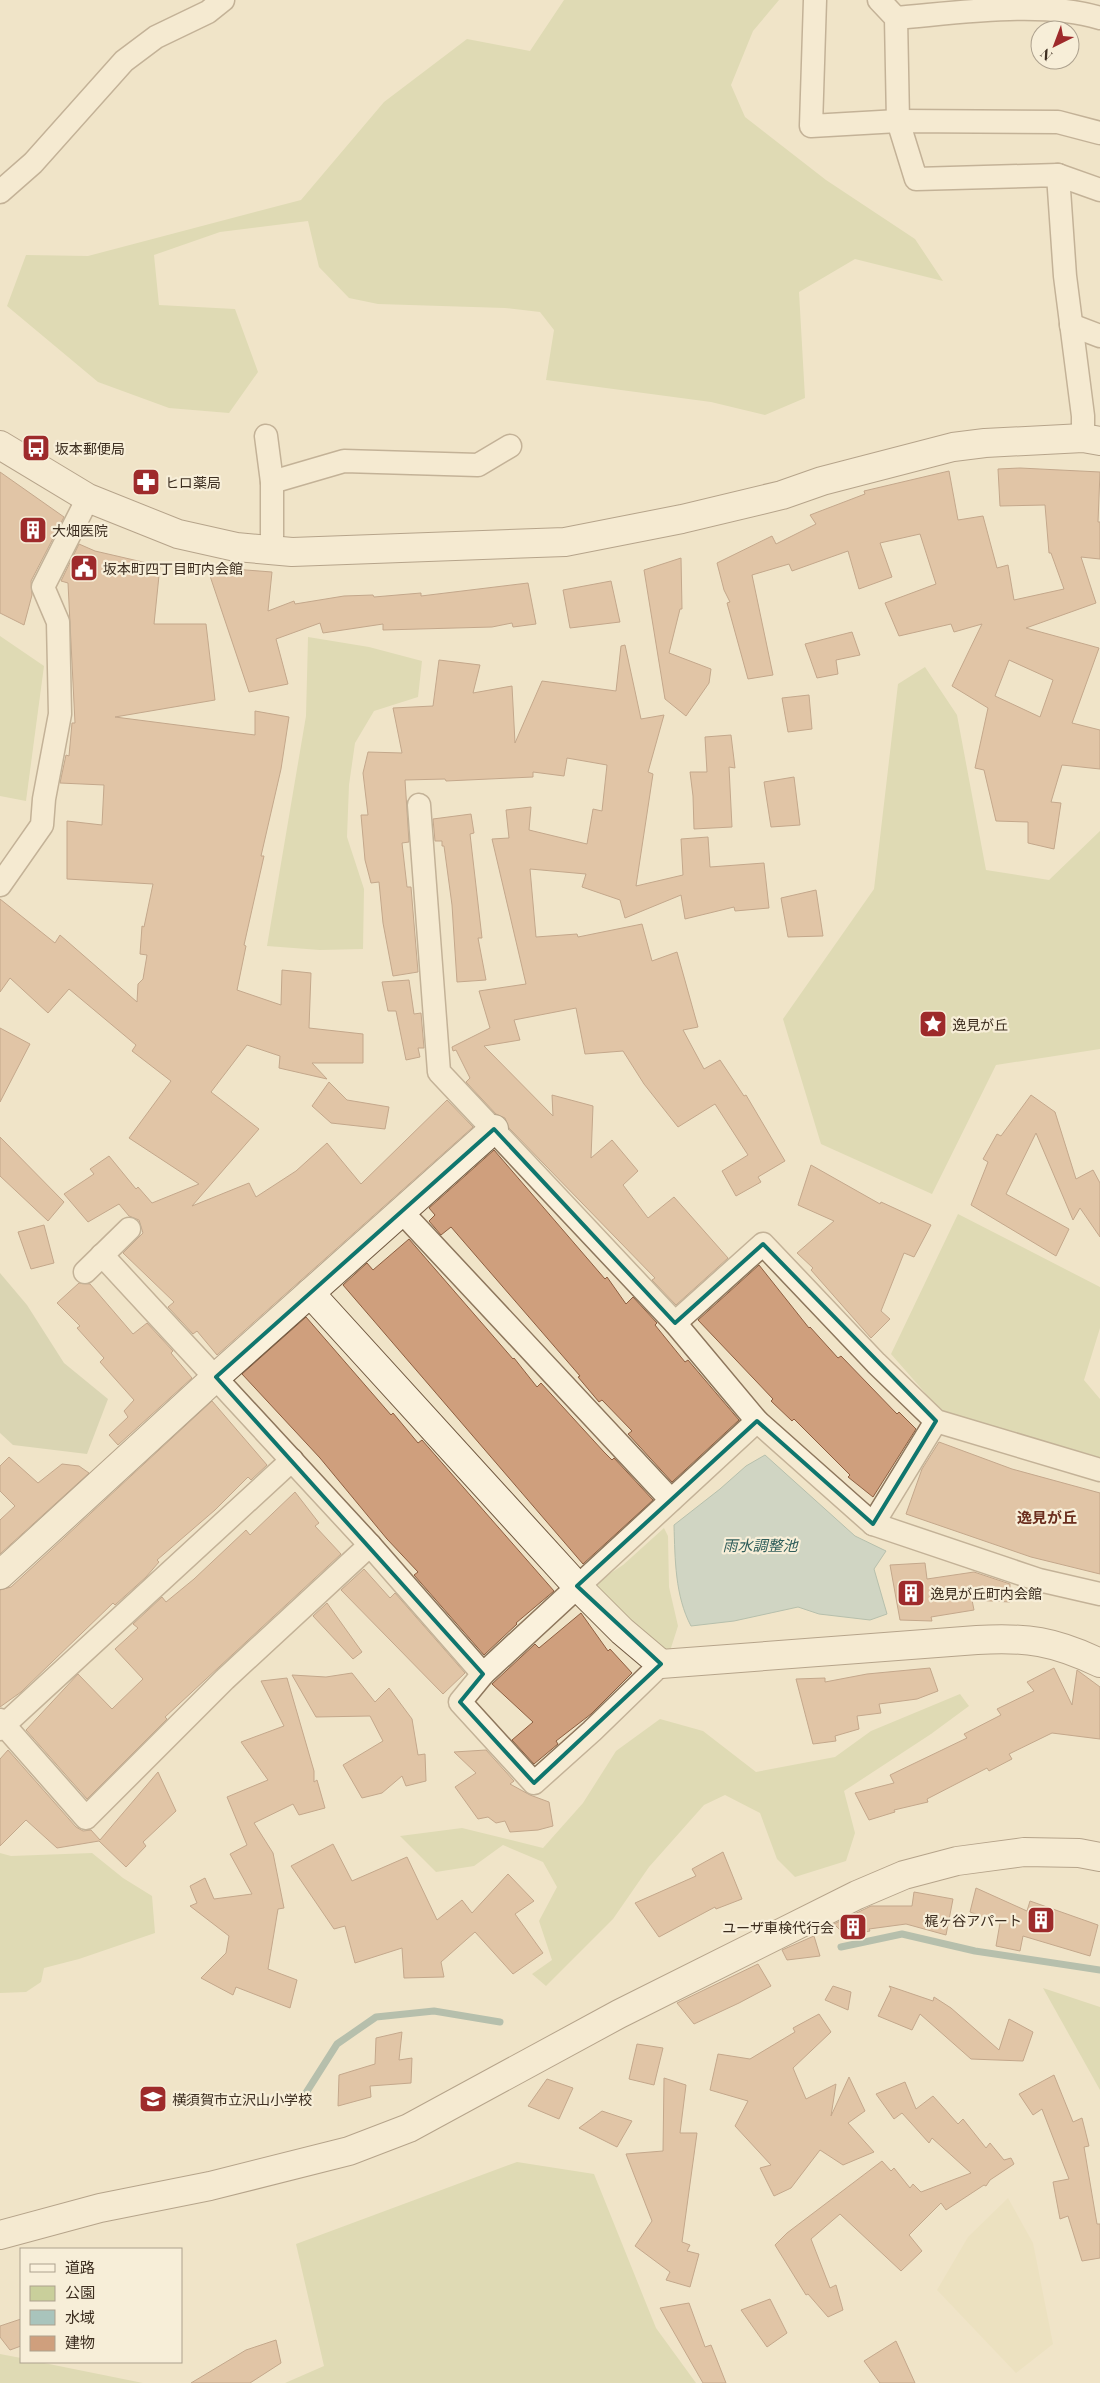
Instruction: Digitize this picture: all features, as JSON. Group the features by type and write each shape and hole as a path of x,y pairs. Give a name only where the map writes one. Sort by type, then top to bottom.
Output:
{"street":[{"path":"0,192 33,163 124,62 156,37 208,12 224,0"},
{"path":"814,0 811,126 898,121 1058,122 1100,133"},
{"path":"879,0 896,18 898,121 916,180 1058,175 1100,190"},
{"path":"896,18 1006,8 1082,12 1100,18"},
{"path":"0,445 88,498 178,534 236,547 292,552 565,542 682,519 782,495 822,481 946,448 985,443 1091,439 1083,416 1071,326 1065,276 1058,175"},
{"path":"1071,326 1100,336"},
{"path":"266,436 272,482 272,550"},
{"path":"272,482 344,461 478,465 510,446"},
{"path":"0,885 42,825 44,799 60,714 58,622 43,587 88,498"},
{"path":"419,805 438,1072 494,1129 675,1323 757,1421 873,1524 1038,1580 1100,1594"},
{"path":"0,1575 216,1377 494,1129"},
{"path":"402,1212 671,1500"},
{"path":"85,1272 129,1229"},
{"path":"675,1323 763,1244 876,1363 936,1421 1100,1470"},
{"path":"102,1255 370,1545 483,1674"},
{"path":"310,1293 577,1586 622,1631 661,1664"},
{"path":"757,1421 483,1674 460,1702 534,1782 592,1731 661,1664 1021,1638 1048,1642 1100,1663"},
{"path":"873,1524 936,1421"},
{"path":"292,1460 2,1725 86,1818 225,1679 370,1545"},
{"path":"0,2235 100,2208 210,2186 340,2154 409,2128 619,2014 857,1895 904,1874 957,1861 1024,1852 1078,1852 1100,1857"}],"highlighted area":[{"path":"494,1129 675,1323 763,1244 936,1421 873,1524 757,1421 577,1586 661,1664 534,1783 460,1702 483,1674 216,1377"}],"shaded area":[{"path":"1008,2198 1033,2243 1053,2344 1016,2373 937,2290 968,2237"}],"green space":[{"path":"564,0 779,0 753,31 731,85 745,117 826,180 915,239 943,281 855,259 799,292 805,398 765,415 711,402 546,380 554,330 540,312 505,308 378,304 349,298 319,267 308,221 220,232 154,255 159,305 235,309 258,372 229,413 169,408 98,382 7,306 26,255 88,256 301,200 384,102 467,39 530,51"},
{"path":"0,636 44,666 26,801 0,796"},
{"path":"308,637 369,647 422,661 418,697 374,711 355,743 349,785 347,837 364,889 363,949 320,950 267,946 306,716"},
{"path":"925,667 957,715 986,870 1049,880 1100,831 1100,1049 996,1065 932,1194 821,1144 783,1019 874,889 898,684"},
{"path":"958,1214 1100,1287 1100,1328 1084,1380 1100,1399 1100,1462 941,1411 891,1354"},
{"path":"0,1273 27,1305 64,1363 108,1399 87,1454 13,1445 0,1433"},
{"path":"664,1528 668,1536 669,1587 678,1626 670,1651 646,1642 591,1586 623,1565"},
{"path":"960,1694 969,1706 931,1734 844,1791 855,1833 846,1861 795,1877 777,1859 760,1813 725,1795 704,1805 649,1867 613,1919 546,1986 532,1974 552,1960 539,1921 557,1887 543,1862 503,1845 474,1866 436,1872 400,1836 462,1828 543,1848 583,1803 616,1751 660,1719 703,1731 756,1772 835,1757 871,1731"},
{"path":"0,1853 11,1856 92,1853 123,1878 152,1896 155,1933 79,1959 44,1968 41,1982 26,1992 0,1993"},
{"path":"1043,1988 1100,2007 1100,2090"},
{"path":"517,2162 594,2174 656,2328 696,2383 285,2383 324,2366 296,2244"},
{"path":"0,2354 20,2358 20,2363 44,2363 143,2383 0,2383"}],"water":[{"name":"雨水調整池","path":"765,1455 855,1536 886,1551 874,1569 887,1614 870,1620 819,1614 798,1607 734,1621 691,1626 679,1590 674,1525 746,1466"}],"building":[{"path":"1020,468 1100,472 1098,522 1100,522 1100,559 1081,557 1096,603 1026,628 1099,648 1072,723 1100,730 1100,769 1062,765 1051,802 1061,803 1054,849 1028,843 1028,822 996,821 984,770 975,768 988,708 952,686 982,624 954,632 951,624 899,636 885,603 936,584 920,534 880,543 892,577 859,589 848,551 792,571 789,564 752,575 773,675 748,679 727,603 730,602 724,590 717,563 772,536 776,544 816,524 810,515 865,494 864,491 949,471 958,520 983,516 997,568 1008,565 1014,600 1064,589 1051,553 1049,553 1045,505 1000,506 998,469","holes":["1009,660 1053,680 1040,717 995,696"]},
{"path":"0,472 64,517 31,581 32,595 24,625 0,613"},
{"path":"79,544 95,551 160,566 154,624 206,624 215,700 115,717 255,735 255,711 289,717 281,769 261,856 264,856 244,945 246,946 237,990 281,1005 282,970 311,973 309,1028 363,1034 363,1063 312,1063 327,1079 279,1068 280,1056 247,1045 211,1092 259,1129 192,1206 249,1183 256,1197 296,1171 327,1143 361,1184 447,1100 473,1127 217,1355 197,1331 193,1334 168,1307 174,1302 123,1253 143,1233 139,1220 129,1216 119,1204 88,1222 64,1194 94,1174 90,1169 109,1156 136,1189 138,1187 152,1203 199,1184 129,1138 171,1081 132,1051 136,1045 69,989 48,1013 10,978 0,992 0,899 55,943 60,935 137,1002 138,984 143,979 147,955 140,954 142,926 144,927 153,884 67,879 67,821 102,825 104,785 60,783 66,755 69,756 72,723 75,723 68,583 61,581"},
{"path":"681,558 682,609 680,609 669,653 711,669 709,683 686,716 665,699 644,570"},
{"path":"207,567 272,572 268,611 294,601 295,604 344,596 373,595 374,597 421,593 421,596 528,583 536,624 513,627 512,623 492,627 383,630 383,624 323,633 320,623 276,639 288,684 249,692"},
{"path":"611,581 620,622 570,628 563,590"},
{"path":"852,632 860,655 836,660 838,674 817,678 805,644"},
{"path":"625,645 641,719 664,715 648,772 653,774 636,886 683,875 681,839 708,837 710,867 764,863 769,908 735,911 734,907 685,919 681,895 625,918 620,900 582,887 586,874 530,869 536,937 577,934 578,937 642,924 652,961 677,952 698,1027 683,1030 704,1069 720,1060 744,1096 746,1095 785,1161 758,1177 761,1182 736,1196 722,1171 748,1155 715,1104 678,1127 644,1084 623,1051 585,1054 576,1008 514,1020 520,1040 484,1046 553,1116 552,1095 593,1106 591,1158 612,1140 638,1171 623,1185 648,1218 674,1197 728,1258 676,1305 652,1280 655,1278 509,1128 505,1118 496,1114 466,1082 470,1078 456,1050 453,1051 452,1047 490,1028 479,991 526,984 492,839 509,838 506,810 531,807 529,830 587,844 593,809 602,811 607,765 567,758 564,776 533,772 533,777 446,781 445,779 405,780 409,842 402,843 407,887 411,887 418,972 393,976 383,923 379,882 371,883 365,860 361,815 368,815 363,773 368,752 402,753 393,708 433,706 439,660 480,665 473,693 512,686 515,743 542,681 616,691 621,646"},
{"path":"809,695 812,729 788,732 782,698"},
{"path":"731,735 735,768 729,767 732,827 694,829 690,772 707,772 705,737"},
{"path":"794,777 800,825 771,827 764,782"},
{"path":"471,814 474,833 470,834 482,938 478,938 486,980 457,982 452,905 444,846 442,846 442,841 435,841 433,819"},
{"path":"816,890 823,936 788,937 781,898"},
{"path":"409,980 414,1014 421,1013 424,1048 418,1048 420,1057 406,1060 396,1011 388,1011 382,982"},
{"path":"0,1028 30,1044 0,1102"},
{"path":"329,1082 347,1100 389,1107 385,1129 331,1123 312,1106"},
{"path":"1031,1095 1055,1112 1076,1179 1093,1170 1100,1183 1100,1237 1080,1208 1073,1220 1036,1133 1006,1194 1069,1229 1056,1256 971,1205 988,1162 983,1159 997,1134 1001,1136"},
{"path":"0,1137 64,1202 48,1221 0,1176"},
{"path":"494,1150 605,1279 607,1277 626,1304 633,1297 657,1323 655,1325 685,1362 688,1360 739,1420 672,1482 628,1434 632,1431 602,1400 599,1402 578,1377 580,1376 451,1227 441,1235 429,1221 435,1215 429,1208"},
{"path":"811,1165 880,1204 881,1202 931,1225 914,1257 904,1253 881,1311 890,1319 871,1338 811,1270 813,1268 797,1253 834,1221 798,1205"},
{"path":"44,1225 54,1263 31,1269 18,1232"},
{"path":"409,1239 514,1358 537,1387 541,1383 604,1452 612,1460 614,1458 653,1500 583,1564 343,1285 367,1263 373,1270"},
{"path":"759,1265 809,1328 838,1358 841,1356 897,1414 899,1412 916,1429 873,1497 848,1477 850,1475 794,1419 792,1421 771,1401 773,1399 698,1320"},
{"path":"79,1283 90,1284 133,1334 147,1323 173,1351 171,1353 192,1378 118,1445 109,1435 128,1417 124,1411 134,1400 100,1362 104,1358 77,1328 80,1326 57,1303"},
{"path":"306,1317 391,1415 393,1413 418,1443 422,1440 554,1591 516,1623 484,1655 414,1575 418,1572 387,1539 320,1458 242,1374"},
{"path":"212,1401 267,1465 251,1480 248,1477 215,1510 157,1560 159,1562 146,1577 115,1605 113,1603 21,1692 0,1707 0,1590 11,1587"},
{"path":"939,1442 1012,1469 1100,1493 1100,1574 1031,1557 906,1514 922,1469"},
{"path":"9,1457 38,1483 62,1464 79,1466 89,1473 0,1554 0,1520 15,1506 0,1491 0,1466"},
{"path":"295,1492 319,1523 315,1526 341,1554 165,1717 167,1719 87,1799 26,1730 78,1674 112,1709 143,1679 115,1649 138,1628 133,1624 162,1597 166,1602 194,1579 246,1530 250,1535"},
{"path":"925,1563 927,1579 974,1572 1010,1584 1010,1602 972,1600 974,1610 931,1617 932,1621 900,1620 890,1565"},
{"path":"364,1569 390,1598 395,1593 465,1673 443,1694 341,1590"},
{"path":"327,1603 362,1652 353,1659 313,1616"},
{"path":"581,1613 608,1651 610,1649 632,1673 591,1714 556,1741 558,1744 534,1764 512,1740 533,1722 492,1684 535,1644 539,1648"},
{"path":"930,1668 938,1691 917,1699 879,1704 881,1713 857,1716 859,1729 835,1736 836,1741 813,1744 796,1679 825,1678 825,1682 867,1674"},
{"path":"1054,1668 1072,1705 1077,1670 1100,1687 1100,1739 1052,1733 1009,1754 1012,1759 989,1771 987,1768 927,1799 928,1802 894,1810 895,1812 869,1820 855,1793 894,1783 890,1775 967,1738 964,1734 1001,1715 997,1709 1034,1691 1027,1682"},
{"path":"352,1673 375,1702 389,1688 412,1719 418,1755 425,1754 426,1781 406,1786 402,1776 382,1793 362,1798 343,1765 383,1741 370,1716 316,1717 292,1675 326,1677"},
{"path":"287,1678 314,1771 314,1782 317,1780 325,1808 299,1815 293,1804 254,1823 273,1853 284,1908 278,1909 268,1969 297,1980 290,2008 236,1987 233,1995 201,1978 226,1953 229,1936 190,1906 197,1903 190,1886 205,1878 214,1899 252,1894 230,1854 247,1845 227,1797 268,1780 241,1742 284,1726 261,1681"},
{"path":"8,1750 76,1827 83,1831 91,1830 100,1840 158,1772 176,1811 143,1842 146,1846 126,1867 99,1841 57,1848 26,1820 0,1846 0,1759"},
{"path":"486,1750 514,1781 510,1784 530,1795 549,1802 553,1826 538,1830 510,1832 505,1821 496,1823 488,1817 478,1819 455,1787 476,1773 454,1752"},
{"path":"333,1844 352,1881 407,1857 437,1920 462,1900 472,1913 508,1874 534,1901 515,1914 543,1953 513,1974 475,1932 441,1962 444,1977 404,1978 402,1948 355,1963 345,1926 334,1929 291,1866"},
{"path":"723,1852 742,1899 716,1909 715,1907 659,1937 635,1903 696,1876 692,1869"},
{"path":"976,1888 1027,1911 1030,1901 1098,1925 1090,1956 1023,1936 1020,1951 996,1946 1000,1923 970,1912"},
{"path":"914,1892 953,1899 946,1935 906,1924 869,1929 870,1931 846,1936 834,1924 871,1906 912,1906"},
{"path":"814,1936 820,1956 787,1960 782,1950"},
{"path":"758,1964 771,1986 739,2003 694,2024 677,2003"},
{"path":"833,1986 851,1992 848,2010 825,2000"},
{"path":"889,1986 933,2001 934,1997 951,2008 999,2050 1009,2019 1033,2032 1023,2061 971,2059 920,2014 912,2030 878,2016 891,1989"},
{"path":"819,2014 831,2032 793,2068 806,2099 836,2084 831,2116 849,2077 865,2111 848,2123 874,2152 843,2165 820,2150 791,2188 774,2196 760,2168 771,2165 735,2126 748,2101 710,2090 718,2054 750,2059 795,2032 793,2028"},
{"path":"402,2032 399,2060 412,2058 411,2083 370,2086 371,2097 338,2106 339,2075 375,2064 376,2038"},
{"path":"637,2044 663,2048 654,2085 629,2079"},
{"path":"1054,2075 1073,2122 1082,2118 1089,2146 1084,2147 1097,2224 1100,2224 1100,2258 1082,2261 1068,2216 1060,2219 1053,2182 1069,2179 1042,2109 1033,2115 1019,2094"},
{"path":"664,2078 686,2085 680,2133 697,2133 682,2242 690,2245 687,2251 699,2254 690,2287 666,2280 670,2272 635,2246 652,2221 626,2154 663,2151"},
{"path":"547,2079 573,2088 559,2119 528,2106"},
{"path":"905,2082 916,2109 933,2096 958,2124 963,2119 986,2148 990,2143 1004,2160 1011,2158 1014,2164 990,2180 986,2186 984,2185 946,2210 941,2203 909,2235 922,2251 901,2271 840,2214 811,2239 830,2288 836,2285 843,2310 828,2317 808,2294 806,2295 775,2245 787,2233 882,2161 891,2171 894,2168 910,2188 913,2184 921,2192 971,2173 932,2138 929,2143 902,2113 894,2119 876,2094"},
{"path":"602,2111 632,2121 617,2147 579,2128"},
{"path":"770,2299 787,2333 767,2347 741,2310"},
{"path":"689,2303 705,2347 711,2345 726,2383 703,2383 660,2308"},
{"path":"20,2319 20,2346 10,2350 0,2337 0,2326"},
{"path":"276,2340 281,2363 250,2383 191,2383 246,2350"},
{"path":"896,2341 915,2383 880,2383 864,2361"}],"waterway":[{"path":"841,1947 902,1934 975,1951 1100,1970"},
{"path":"304,2096 337,2044 376,2017 434,2011 500,2022"}],"place":[{"name":"坂本郵便局","path":"36,448"},
{"name":"ヒロ薬局","path":"146,482"},
{"name":"大畑医院","path":"33,530"},
{"name":"坂本町四丁目町内会館","path":"84,568"},
{"name":"逸見が丘","path":"933,1024"},
{"name":"逸見が丘町内会館","path":"911,1593"},
{"name":"梶ヶ谷アパート","path":"1041,1920"},
{"name":"ユーザ車検代行会","path":"853,1927"},
{"name":"横須賀市立沢山小学校","path":"153,2099"}],"district":[{"name":"逸見が丘","path":"1047,1517"}]}
